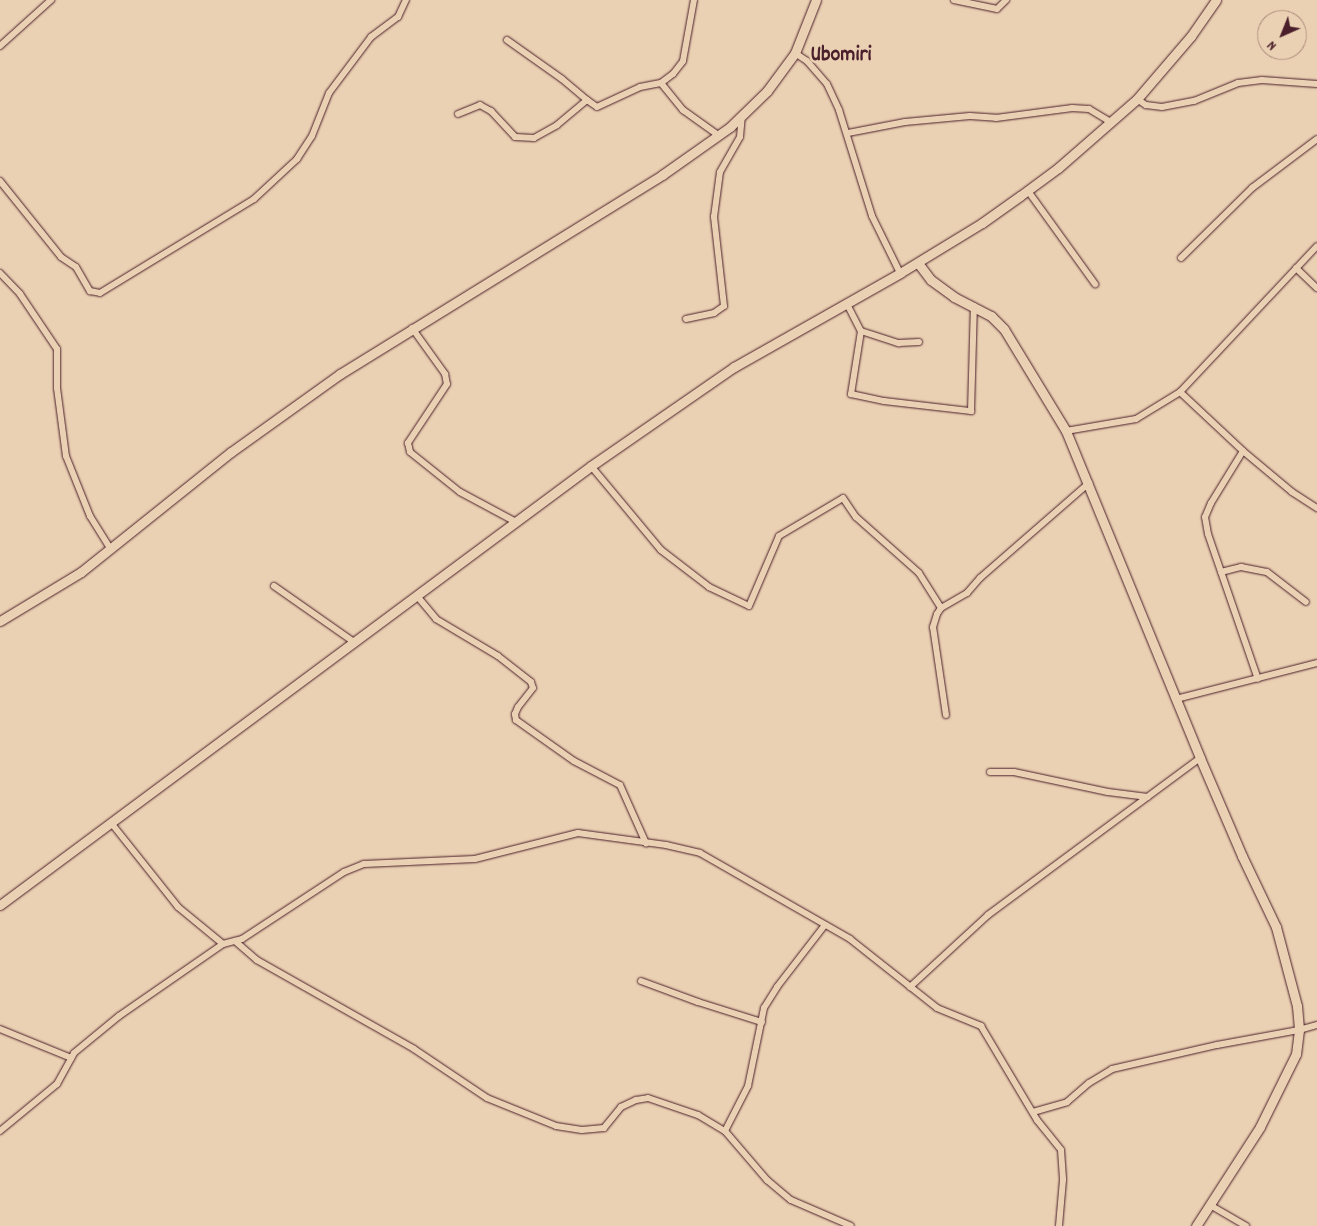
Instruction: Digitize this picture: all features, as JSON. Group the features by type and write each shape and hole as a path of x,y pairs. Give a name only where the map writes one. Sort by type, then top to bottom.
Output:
{"street":[{"path":"0,46 50,0"},
{"path":"0,181 61,257 76,267 90,292 100,293 254,199 297,158 312,136 329,93 371,37 398,17 406,0"},
{"path":"507,40 562,78 597,107 640,86 661,83 673,74 684,61 694,0"},
{"path":"0,621 81,572 231,452 286,412 412,328 662,175 718,135 742,116 767,91 795,53 816,0"},
{"path":"954,0 997,9 1006,0"},
{"path":"0,905 112,824 591,466 734,367 900,274 982,223 1028,191 1058,168 1137,99 1191,36 1216,0"},
{"path":"795,53 807,61 827,84 848,133 872,216 900,274"},
{"path":"1137,99 1146,105 1162,107 1194,101 1238,83 1262,80 1317,84"},
{"path":"661,83 683,110 718,135"},
{"path":"458,114 480,105 491,111 515,137 534,138 558,125 587,100"},
{"path":"848,133 905,122 970,116 996,118 1072,108 1089,109 1111,122"},
{"path":"686,319 714,313 724,306 714,217 720,172 740,137 742,116"},
{"path":"1181,258 1252,188 1317,139"},
{"path":"1028,191 1095,284"},
{"path":"1066,431 1136,419 1180,392 1317,246"},
{"path":"918,263 930,280 954,297 991,316 1004,329 1018,348 1066,431 1089,483 1200,758 1242,856 1276,927 1297,1006 1299,1030 1296,1054 1260,1127 1196,1226"},
{"path":"1296,268 1317,288"},
{"path":"0,273 20,294 57,349 56,388 66,456 90,516 110,549"},
{"path":"847,304 861,331 851,394 971,411 974,306"},
{"path":"412,328 445,374 446,384 408,443 410,452 460,492 516,522"},
{"path":"861,331 899,343 919,342"},
{"path":"1180,392 1243,451 1292,492 1317,508"},
{"path":"1243,451 1205,517 1208,534 1258,679"},
{"path":"591,466 661,550 710,587 749,606 779,536 843,498 856,517 919,573 941,608"},
{"path":"946,715 933,627 937,614 941,608 967,592 994,565 1089,483"},
{"path":"1221,572 1241,567 1267,572 1306,602"},
{"path":"274,586 354,642"},
{"path":"417,596 436,619 502,659 531,682 533,688 514,714 516,720 574,761 620,785 646,843"},
{"path":"1176,699 1317,663"},
{"path":"910,987 988,915 1200,758"},
{"path":"990,772 1014,772 1108,792 1148,796"},
{"path":"112,824 178,907 223,944"},
{"path":"0,1131 58,1084 74,1052 120,1016 223,944 242,939 344,872 364,864 475,859 578,833 700,852 850,939 937,1008 981,1026 1033,1112 1060,1150 1063,1180 1059,1226"},
{"path":"725,1131 748,1086 764,1008 777,987 825,925"},
{"path":"235,941 257,960 414,1049 487,1098 556,1126 582,1130 604,1128 621,1107 636,1100 648,1098 698,1115 725,1131 767,1180 790,1200 851,1226"},
{"path":"641,981 698,1002 762,1022"},
{"path":"1033,1112 1067,1102 1090,1083 1112,1069 1216,1045 1317,1025"},
{"path":"0,1029 71,1058"},
{"path":"1210,1205 1246,1226"}],"district":[{"name":"Ubomiri","path":"841,56"}]}
